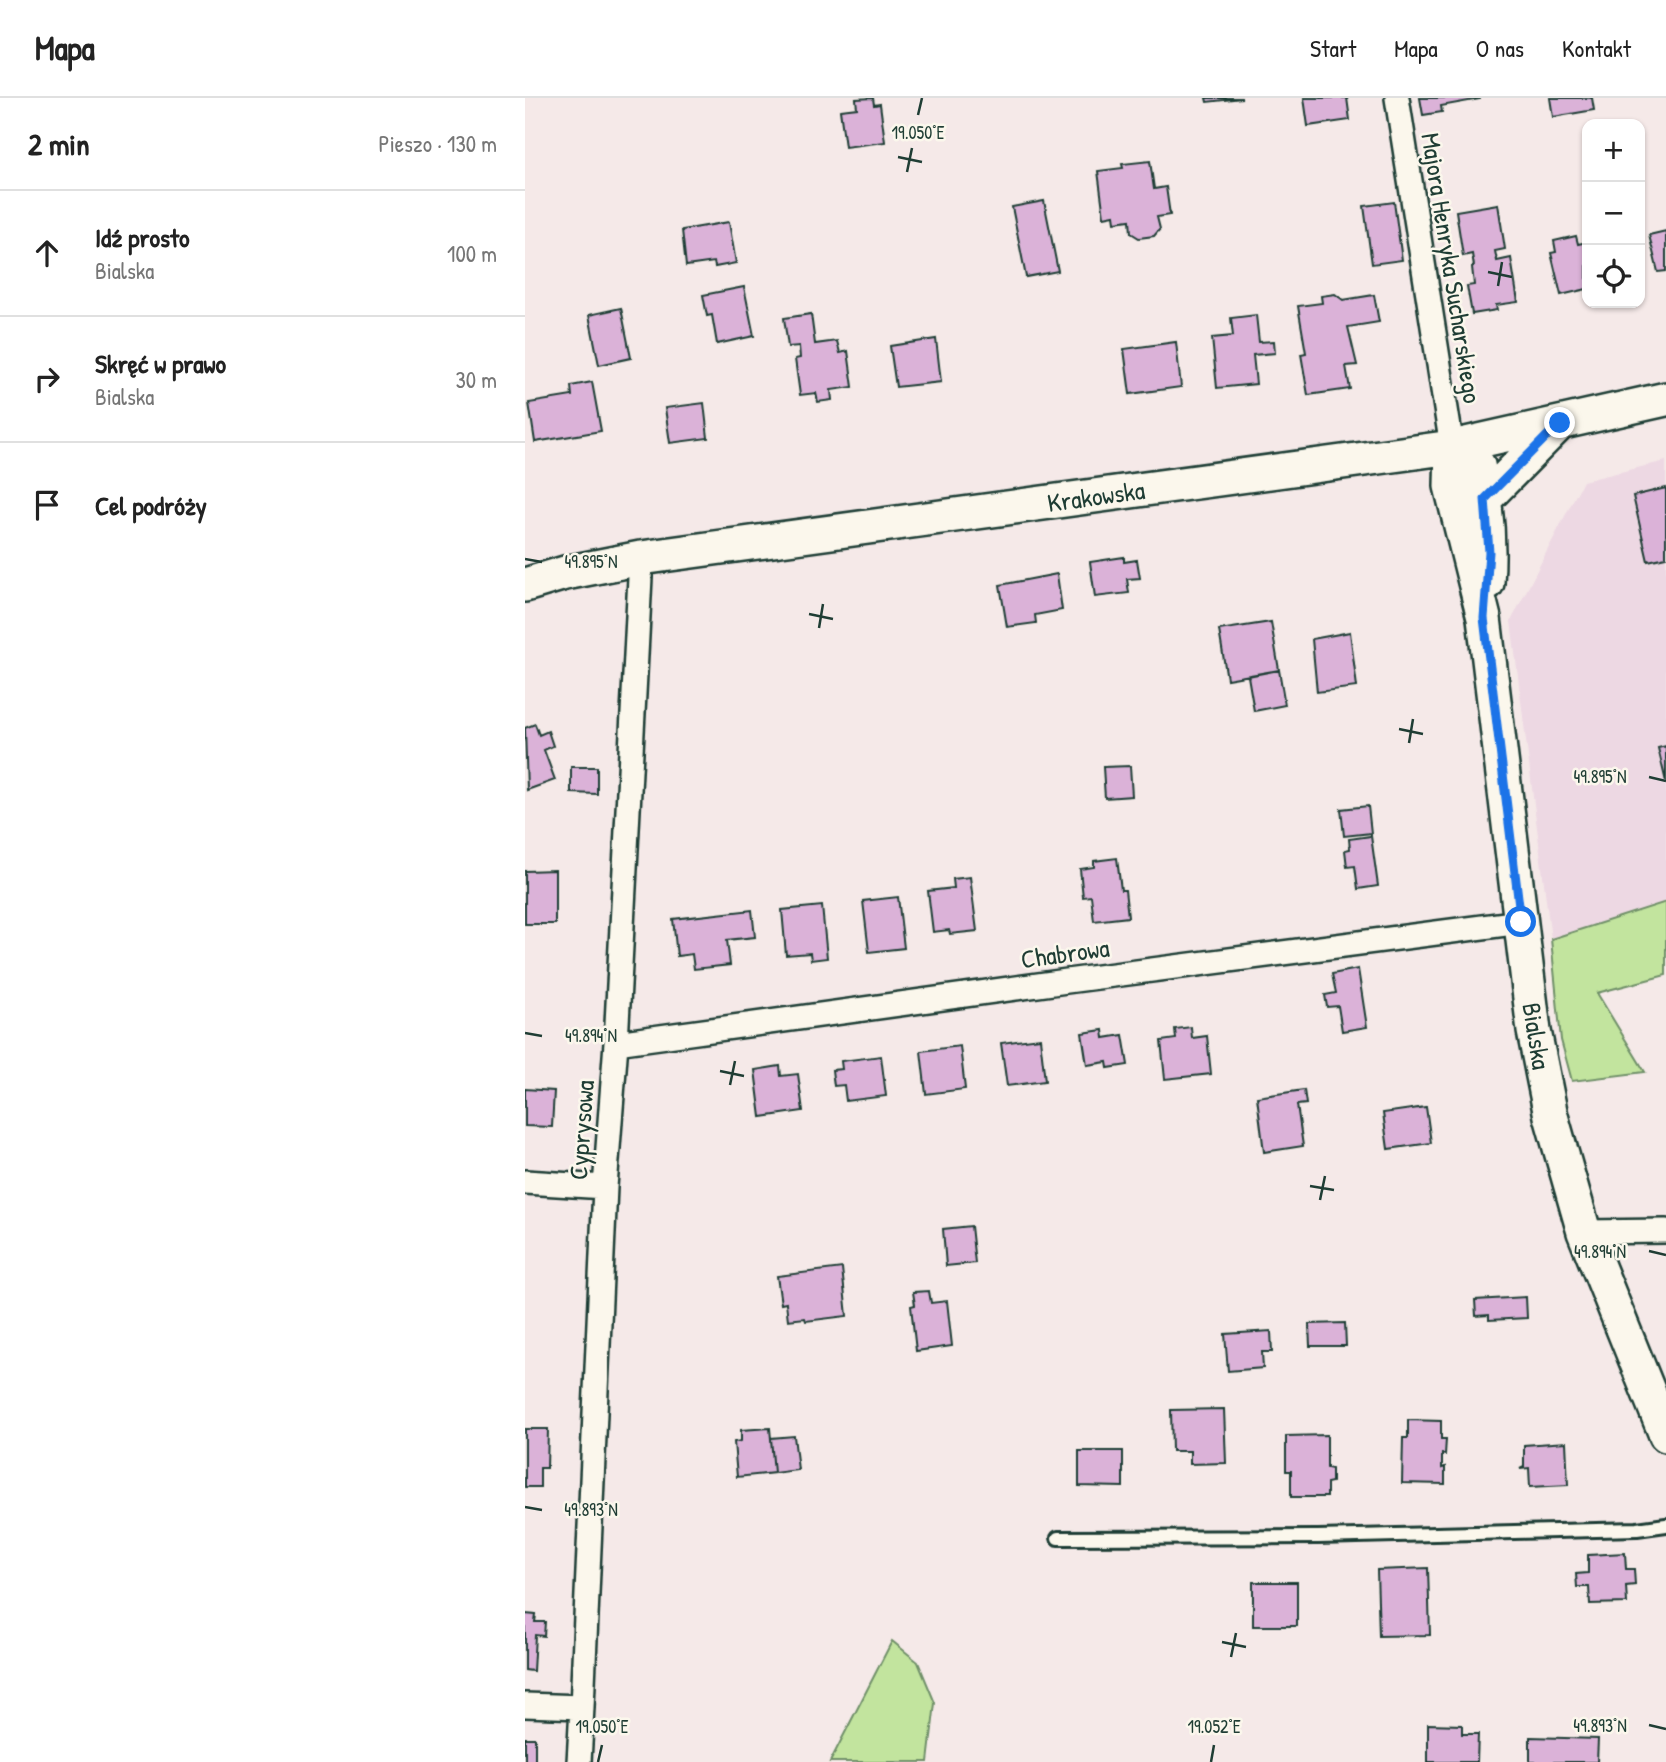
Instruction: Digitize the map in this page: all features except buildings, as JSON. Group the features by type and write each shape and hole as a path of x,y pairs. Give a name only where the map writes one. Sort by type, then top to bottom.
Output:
{"street":[{"name":"Majora Henryka Sucharskiego","path":"1397,98 1452,447"},
{"name":"Krakowska","path":"525,585 565,573 641,558 1452,447 1666,399"},
{"path":"1485,499 1560,423"},
{"name":"Bialska","path":"1452,447 1451,486 1484,618 1534,1031 1551,1116 1584,1232 1666,1435"},
{"name":"Bialska","path":"1452,447 1478,465 1485,499 1489,552 1484,618"},
{"path":"1417,451 1451,486"},
{"name":"Cyprysowa","path":"579,1762 605,1187 616,1043 641,558"},
{"name":"Chabrowa","path":"616,1043 1521,922"},
{"path":"525,1182 605,1187"},
{"path":"1584,1232 1666,1231"},
{"path":"525,1705 582,1707"}],"lane":[{"path":"1058,1538 1318,1537 1637,1529 1666,1525"}],"shaded area":[{"path":"1666,461 1666,902 1551,939 1511,621 1583,481"}],"green space":[{"path":"1666,902 1666,975 1597,993 1645,1072 1572,1081 1561,1040 1551,939"},
{"path":"892,1641 918,1662 935,1703 928,1762 830,1762"}],"route":[{"path":"1521,922 1484,618 1489,552 1485,499 1560,423"}]}
